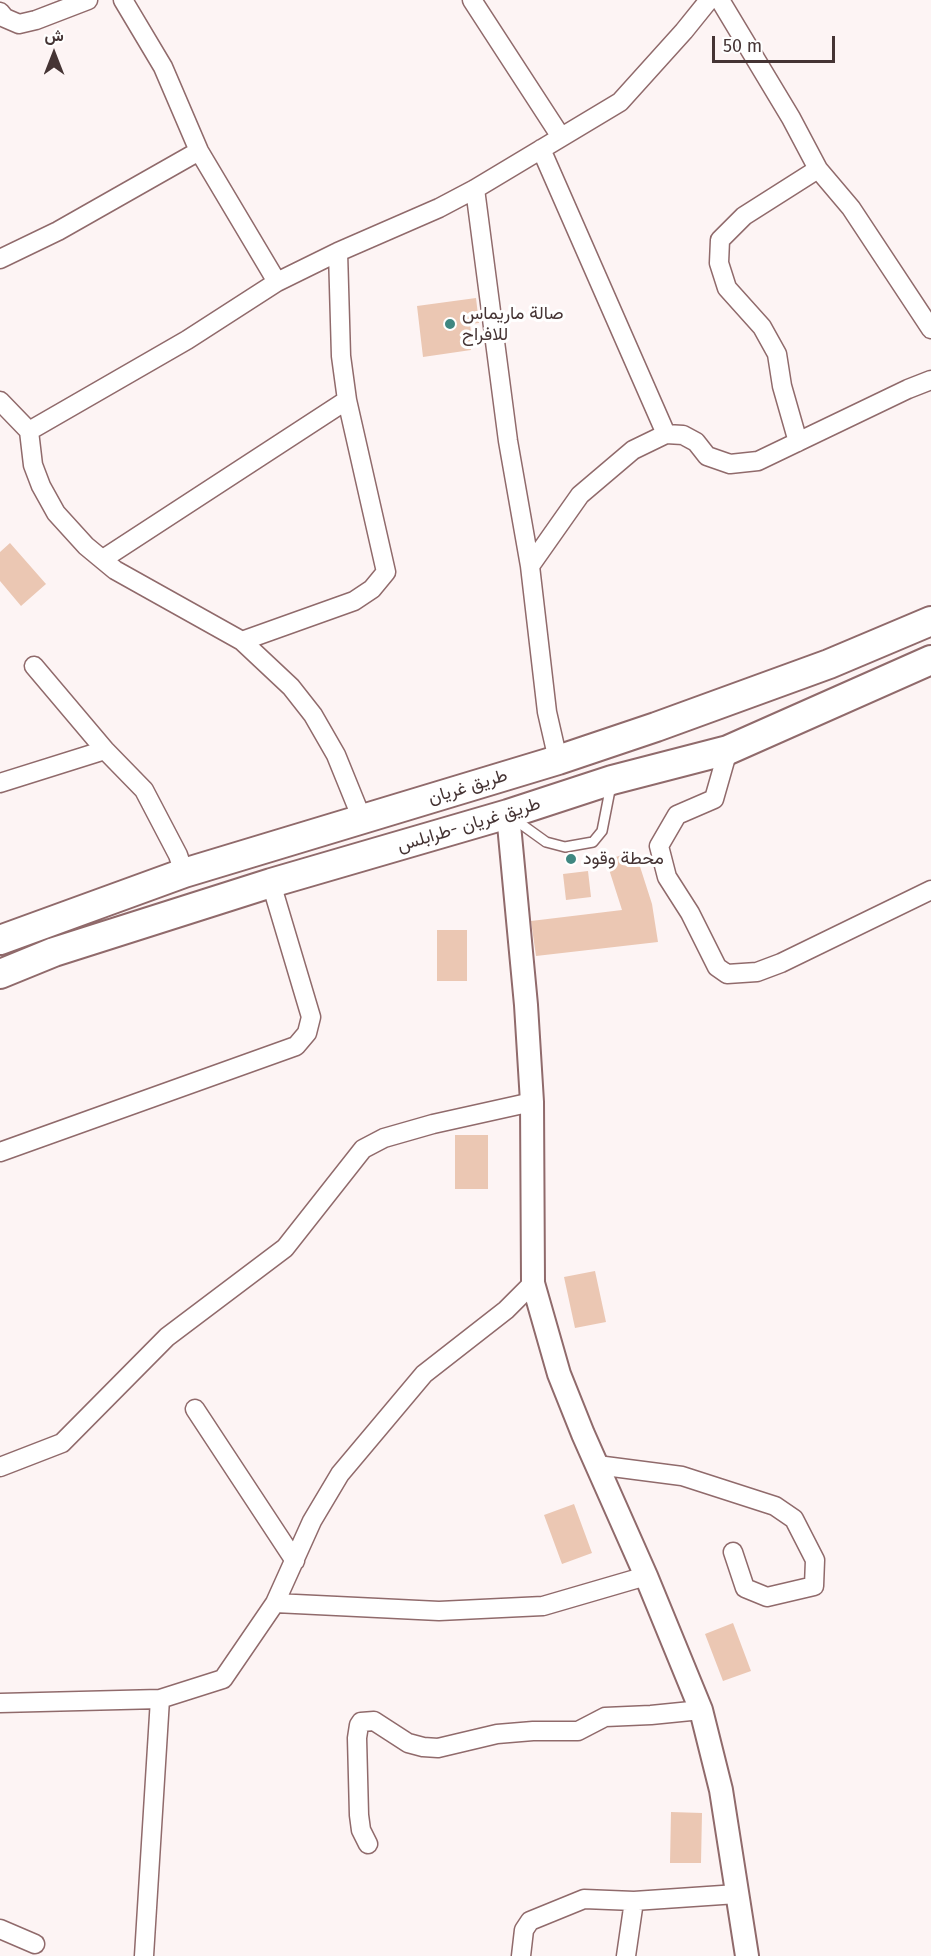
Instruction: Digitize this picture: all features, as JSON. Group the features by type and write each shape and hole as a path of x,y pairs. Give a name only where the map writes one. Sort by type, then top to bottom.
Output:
{"highway":[{"name":"طريق غريان","path":"0,940 183,873 558,760 656,727 830,664 931,621"},
{"name":"طريق غريان -طرابلس","path":"0,974 54,952 271,883 508,814 612,780 728,750 931,660"}],"street":[{"path":"0,12 5,18 19,24 36,20 88,0"},
{"path":"123,0 164,67 199,151 277,282"},
{"path":"472,0 561,137"},
{"path":"29,431 187,340 277,282 338,252 439,208 620,102 709,0"},
{"path":"720,0 791,118 818,169 851,208 931,329"},
{"path":"541,149 666,434"},
{"path":"0,259 58,231 199,151"},
{"path":"798,442 782,386 777,354 762,327 728,288 719,263 720,240 744,216 818,169"},
{"path":"475,189 508,441 530,566 547,712 558,760"},
{"path":"242,641 354,601 372,589 386,572 347,400 341,356 338,252"},
{"path":"530,566 580,495 633,450 666,434 683,435 696,442 707,456 730,464 758,461 931,380"},
{"path":"103,559 347,400"},
{"path":"0,402 29,431 33,465 41,486 56,513 86,546 115,570 242,641 291,687 313,715 336,755 362,819"},
{"path":"34,666 105,750 144,790 178,855 183,873"},
{"path":"0,783 105,750"},
{"path":"728,750 714,799 677,815 659,846 667,877 690,913 717,967 727,974 757,972 781,963 931,890"},
{"path":"508,814 526,1005 532,1102 532,1283 559,1374 701,1710 721,1790 747,1956"},
{"path":"0,1152 296,1046 307,1032 311,1017 271,883"},
{"path":"0,1467 62,1443 166,1337 285,1248 363,1149 384,1138 532,1102"},
{"path":"0,1703 160,1699 223,1679 276,1603 312,1521 340,1474 424,1374 506,1310 532,1283"},
{"path":"195,1409 295,1561"},
{"path":"597,1465 682,1476 775,1506 794,1519 815,1560 814,1586 767,1597 745,1588 734,1552"},
{"path":"276,1603 439,1611 543,1606 646,1576"},
{"path":"144,1956 160,1699"},
{"path":"368,1844 361,1830 359,1815 357,1738 361,1722 374,1721 408,1743 423,1748 438,1748 497,1734 578,1731 605,1716 651,1715 701,1710"},
{"path":"521,1956 524,1930 530,1921 584,1899 634,1901 737,1894"},
{"path":"626,1956 634,1901"},
{"path":"0,1929 35,1944"}],"lane":[{"path":"508,814 546,842 565,847 593,842 602,831 612,780"}],"building":[{"path":"476,298 479,323 470,324 471,332 464,333 465,340 470,339 471,350 423,357 417,306"},
{"path":"10,543 46,584 21,606 0,581 0,552"},
{"path":"635,851 652,904 658,942 536,956 531,921 622,910 606,860"},
{"path":"588,871 591,897 566,900 563,874"},
{"path":"437,930 467,930 467,981 437,981"},
{"path":"455,1135 488,1135 488,1189 455,1189"},
{"path":"595,1271 606,1322 575,1328 564,1277"},
{"path":"574,1504 592,1553 562,1564 544,1515"},
{"path":"733,1623 751,1671 723,1681 705,1634"},
{"path":"671,1812 702,1813 701,1863 670,1863"}],"place":[{"name":"صالة ماريماس للافراح","path":"450,324"},
{"name":"محطة وقود","path":"571,859"}]}
